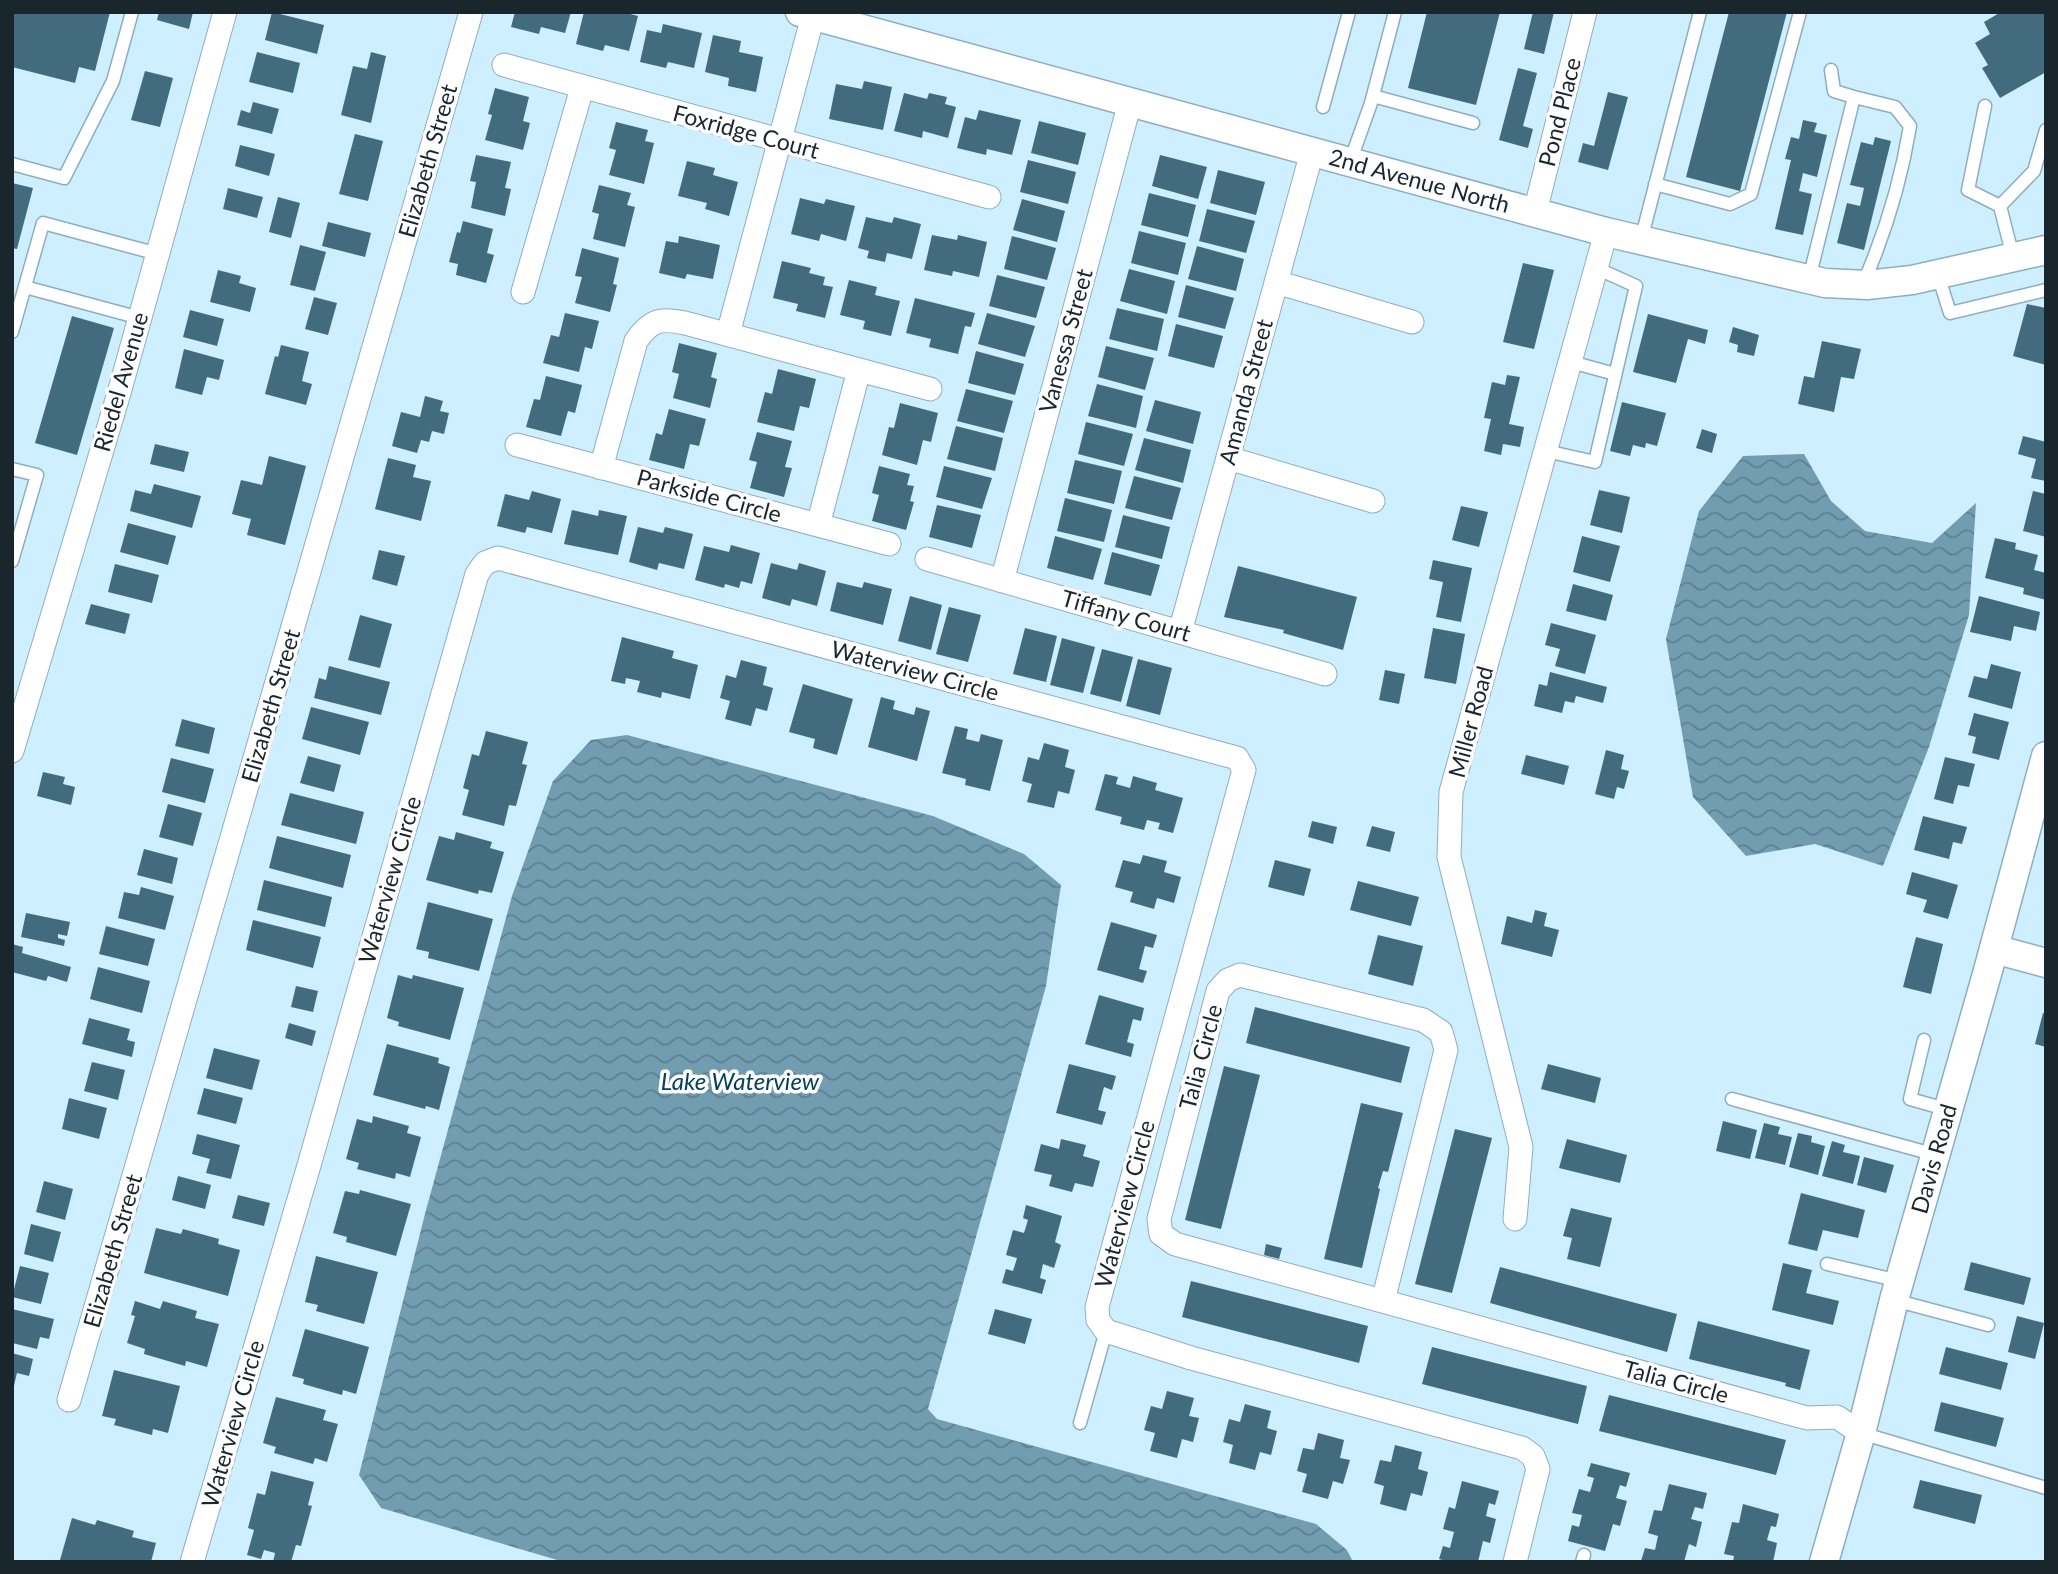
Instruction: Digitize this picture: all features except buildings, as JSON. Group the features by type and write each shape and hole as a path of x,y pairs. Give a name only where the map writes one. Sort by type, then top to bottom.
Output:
{"street":[{"name":"Riedel Avenue","path":"12,751 140,318 225,12"},
{"name":"Elizabeth Street","path":"69,1400 471,12"},
{"name":"Pond Place","path":"1535,212 1585,12"},
{"name":"2nd Avenue North","path":"809,13 1606,232 1825,284 1912,280 2046,250"},
{"path":"728,334 779,141 809,13"},
{"name":"Foxridge Court","path":"504,65 989,198"},
{"path":"523,292 582,88"},
{"name":"Vanessa Street","path":"1002,581 1130,102"},
{"name":"Amanda Street","path":"1180,632 1312,152"},
{"name":"Miller Road","path":"1515,1219 1521,1147 1450,857 1451,805 1455,779 1606,232"},
{"path":"1276,282 1412,322"},
{"path":"600,468 636,341 644,329 655,322 668,320 728,334 930,389"},
{"path":"818,525 859,370"},
{"name":"Parkside Circle","path":"517,445 889,544"},
{"path":"1228,458 1373,501"},
{"name":"Waterview Circle","path":"192,1562 314,1149 477,574 485,563 498,558 1237,758 1244,769 1097,1307 1098,1320 1106,1331"},
{"name":"Tiffany Court","path":"927,559 1325,674"},
{"name":"Davis Road","path":"1824,1562 2046,757"},
{"path":"1994,949 2046,963"},
{"name":"Talia Circle","path":"1383,1301 1446,1050 1441,1032 1423,1020 1240,975 1228,980 1218,991 1159,1219 1160,1234 1175,1244 1807,1418 1837,1417 1861,1433"},
{"path":"1106,1331 1191,1358 1522,1448 1533,1456 1538,1469 1514,1562"}],"lane":[{"path":"12,164 64,178 113,81 132,12"},
{"path":"1323,107 1349,12"},
{"path":"1350,162 1373,96 1395,12"},
{"path":"1641,240 1700,12"},
{"path":"1655,184 1730,204 1751,194 1800,12"},
{"path":"1831,70 1834,91 1895,107 1910,126 1889,214 1863,284"},
{"path":"1373,96 1473,123"},
{"path":"1809,280 1854,97"},
{"path":"1985,106 1968,190 2000,206 2013,258"},
{"path":"2000,206 2034,171 2046,130"},
{"path":"12,332 43,223 158,254"},
{"path":"1546,451 1595,462 1636,286 1596,268"},
{"path":"1938,275 1950,313 2046,290"},
{"path":"25,287 140,318"},
{"path":"1570,362 1615,374"},
{"path":"12,468 37,475 19,514 12,561"},
{"path":"1924,1040 1910,1099 1949,1110"},
{"path":"1732,1100 1936,1155"},
{"path":"1827,1264 1988,1325"},
{"path":"1080,1423 1106,1331"},
{"path":"1861,1433 2046,1488"}],"water":[{"path":"1804,454 1831,501 1865,531 1932,543 1976,503 1969,615 1929,747 1883,866 1815,844 1746,856 1693,797 1666,639 1699,511 1743,456"},
{"name":"Lake Waterview","path":"627,735 933,816 1024,854 1061,885 1046,986 928,1409 937,1419 1316,1524 1347,1550 1353,1562 564,1562 381,1508 359,1475 426,1210 512,896 553,781 591,740"}]}
